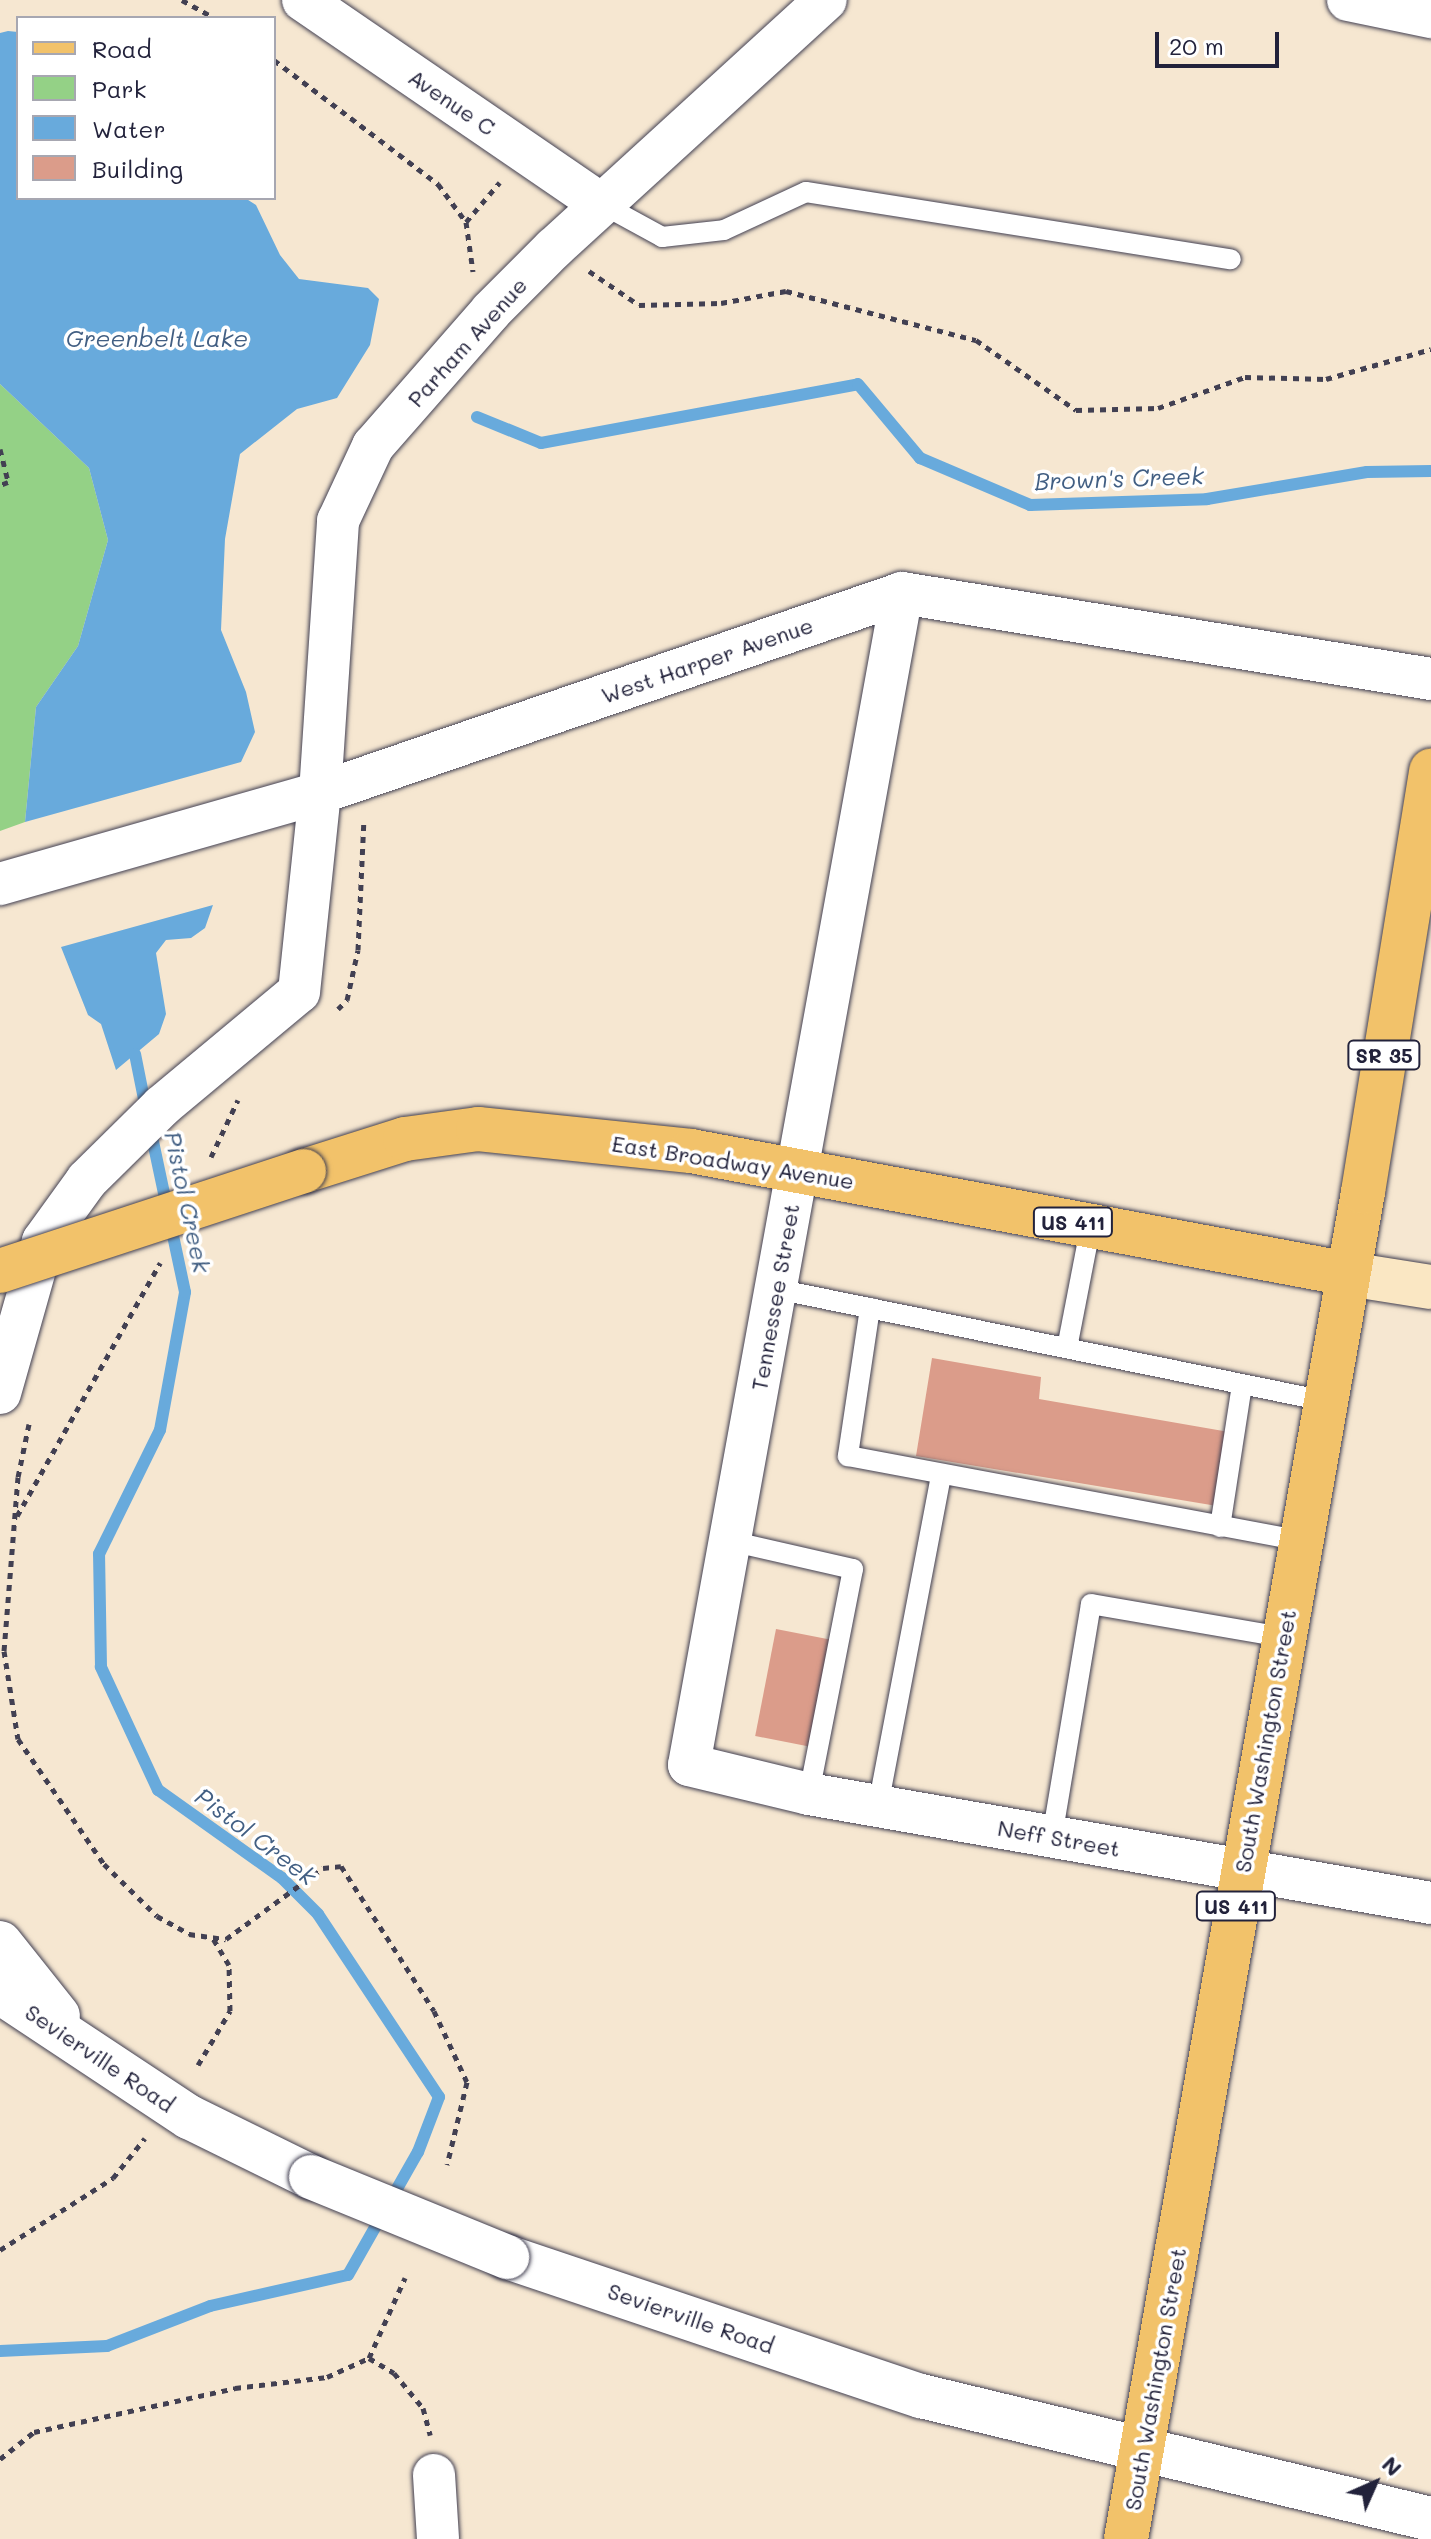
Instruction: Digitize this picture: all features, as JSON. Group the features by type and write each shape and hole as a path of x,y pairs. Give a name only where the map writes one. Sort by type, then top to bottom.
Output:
{"main road":[{"name":"SR 35","path":"1348,1274 1431,770"},
{"name":"East Broadway Avenue","path":"0,1271 405,1139 478,1129 691,1151 1431,1287"},
{"name":"South Washington Street","path":"1126,2539 1348,1274"}],"street":[{"name":"Avenue C","path":"303,0 600,203"},
{"name":"Parham Avenue","path":"15,1404 43,1241 87,1180 162,1106 299,992 320,793 338,521 373,446 491,311 554,248 826,0"},
{"path":"1348,0 1431,17"},
{"name":"West Harper Avenue","path":"0,884 320,793 902,593 1431,679"},
{"name":"Tennessee Street","path":"689,1765 902,593"},
{"name":"Neff Street","path":"689,1765 809,1794 1431,1903"},
{"path":"0,1943 85,2048"},
{"name":"Sevierville Road","path":"0,1992 189,2117 311,2177 507,2257 921,2396 1431,2519"},
{"path":"434,2475 438,2539"}],"lane":[{"path":"600,203 662,237 724,230 806,192 1231,259"},
{"path":"1067,1348 1091,1225"},
{"path":"776,1289 1325,1401"},
{"path":"870,1308 848,1456 941,1476 1301,1541"},
{"path":"1220,1527 1242,1385"},
{"path":"878,1806 941,1476"},
{"path":"730,1541 853,1569 809,1794"},
{"path":"1052,1837 1091,1604 1283,1637"}],"path":[{"path":"182,0 210,16"},
{"path":"276,62 438,184 466,222 475,291 491,311"},
{"path":"466,222 509,172"},
{"path":"554,248 639,305 721,303 786,291 976,340 1076,410 1158,408 1245,377 1326,379 1431,349"},
{"path":"0,449 8,482 0,485"},
{"path":"327,1020 347,1000 358,950 362,832 370,775"},
{"path":"225,1110 248,1092"},
{"path":"15,1520 135,1309"},
{"path":"15,1404 15,1520 4,1651 18,1739 104,1864 157,1916 189,1934 226,1939 323,1868 341,1866 434,2011 467,2082 447,2165"},
{"path":"198,2065 230,2011 229,1965 213,1937"},
{"path":"0,2250 113,2178 146,2137"},
{"path":"0,2459 34,2432 235,2388 327,2377 369,2358 405,2278"},
{"path":"369,2358 394,2373 423,2408 434,2475"}],"green space":[{"path":"0,384 89,468 108,540 78,646 36,707 25,822 0,831"}],"water":[{"name":"Greenbelt Lake","path":"16,32 16,200 248,200 256,205 280,255 299,279 368,288 379,299 370,345 337,398 297,409 240,454 225,539 221,630 246,692 255,732 241,762 25,822 36,707 78,646 108,540 89,468 0,384 0,33"},
{"path":"213,905 205,928 191,938 166,940 156,953 166,1014 159,1034 116,1070 101,1024 88,1015 61,947"}],"building":[{"path":"932,1358 1041,1377 1039,1399 1229,1432 1217,1506 916,1456"},
{"path":"776,1629 835,1640 814,1747 755,1736"}],"waterway":[{"name":"Brown's Creek","path":"477,417 541,443 858,384 920,458 1030,505 1207,499 1367,472 1431,471"},
{"name":"Pistol Creek","path":"135,1054 146,1109"},
{"name":"Pistol Creek","path":"0,2351 107,2346 210,2306 348,2275 418,2152 439,2097 318,1914 282,1878 158,1790 101,1667 99,1554 160,1430 185,1292 150,1127"}]}
